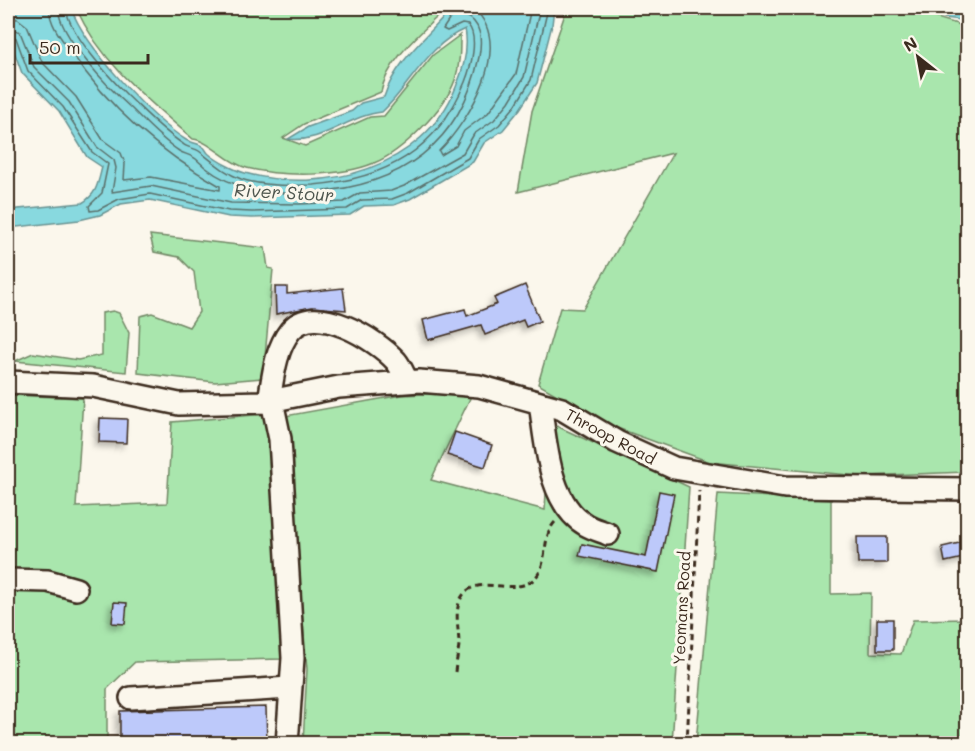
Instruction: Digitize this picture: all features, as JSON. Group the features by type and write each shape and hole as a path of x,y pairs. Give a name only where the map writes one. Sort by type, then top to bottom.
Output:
{"street":[{"path":"286,744 292,658 280,439 271,401 274,367 290,331 304,321 330,321 357,334 393,358 407,381"},
{"name":"Throop Road","path":"8,382 93,386 179,404 271,401 339,387 407,381 479,386 562,409 617,442 674,468 785,487 968,489"},
{"path":"540,403 552,469 561,496 570,511 586,525 608,534"},
{"path":"8,580 48,581 76,589"},
{"path":"130,698 289,688"}],"path":[{"name":"Yeomans Road","path":"687,744 699,473"},
{"path":"455,672 459,647 458,605 463,595 478,585 522,586 532,581 542,565 552,525 570,511"}],"green space":[{"path":"76,8 446,8 399,57 391,68 381,92 304,124 283,138 305,146 370,117 384,116 433,55 460,35 459,63 450,91 432,116 409,140 374,163 361,168 329,173 294,174 261,171 232,162 206,144 193,139 159,110 127,80 98,46"},
{"path":"567,8 904,8 967,27 967,472 860,476 710,462 609,425 538,384 560,308 583,309 673,153 518,192 532,111"},
{"path":"150,235 265,248 268,268 273,269 263,378 215,382 138,373 140,316 152,313 189,327 199,312 194,272 179,257 154,252"},
{"path":"113,311 119,313 129,333 126,372 15,361 33,353 78,360 102,355 102,313"},
{"path":"473,392 431,480 545,510 550,423 689,487 672,743 303,743 307,669 285,416 402,395"},
{"path":"8,395 83,398 76,507 167,503 172,422 267,414 283,659 135,662 107,689 107,743 8,744"},
{"path":"718,494 831,500 831,594 871,593 870,653 901,654 913,620 967,619 967,743 696,743"}],"water":[{"name":"River Stour","path":"8,8 71,8 90,42 104,61 138,99 172,130 186,140 205,148 221,162 241,172 275,179 307,180 338,177 368,169 396,156 421,138 441,115 456,87 463,66 466,51 465,29 452,36 430,55 382,112 358,118 312,137 288,139 308,127 352,111 361,103 384,97 404,60 452,8 554,8 552,25 537,83 520,109 503,130 484,143 473,162 410,199 394,205 364,206 350,215 252,218 229,217 150,200 121,204 100,215 79,220 8,228 8,210 82,203 87,200 94,192 102,167 87,157 59,111 22,73 8,35"},
{"path":"920,8 967,8 967,21 945,18"}],"building":[{"path":"525,285 540,321 526,327 523,320 485,335 481,325 428,340 423,320 465,309 467,316 497,304 494,298"},
{"path":"275,287 287,287 287,294 343,288 346,310 312,307 276,314"},
{"path":"100,418 127,419 126,443 99,442"},
{"path":"455,432 492,445 485,467 447,455"},
{"path":"659,491 674,494 658,572 579,556 582,544 646,557"},
{"path":"857,537 887,537 887,563 858,563"},
{"path":"968,541 968,557 945,562 942,547"},
{"path":"114,602 127,603 125,624 112,623"},
{"path":"877,619 893,619 893,650 877,650"},
{"path":"266,707 267,744 120,744 120,711"}]}
